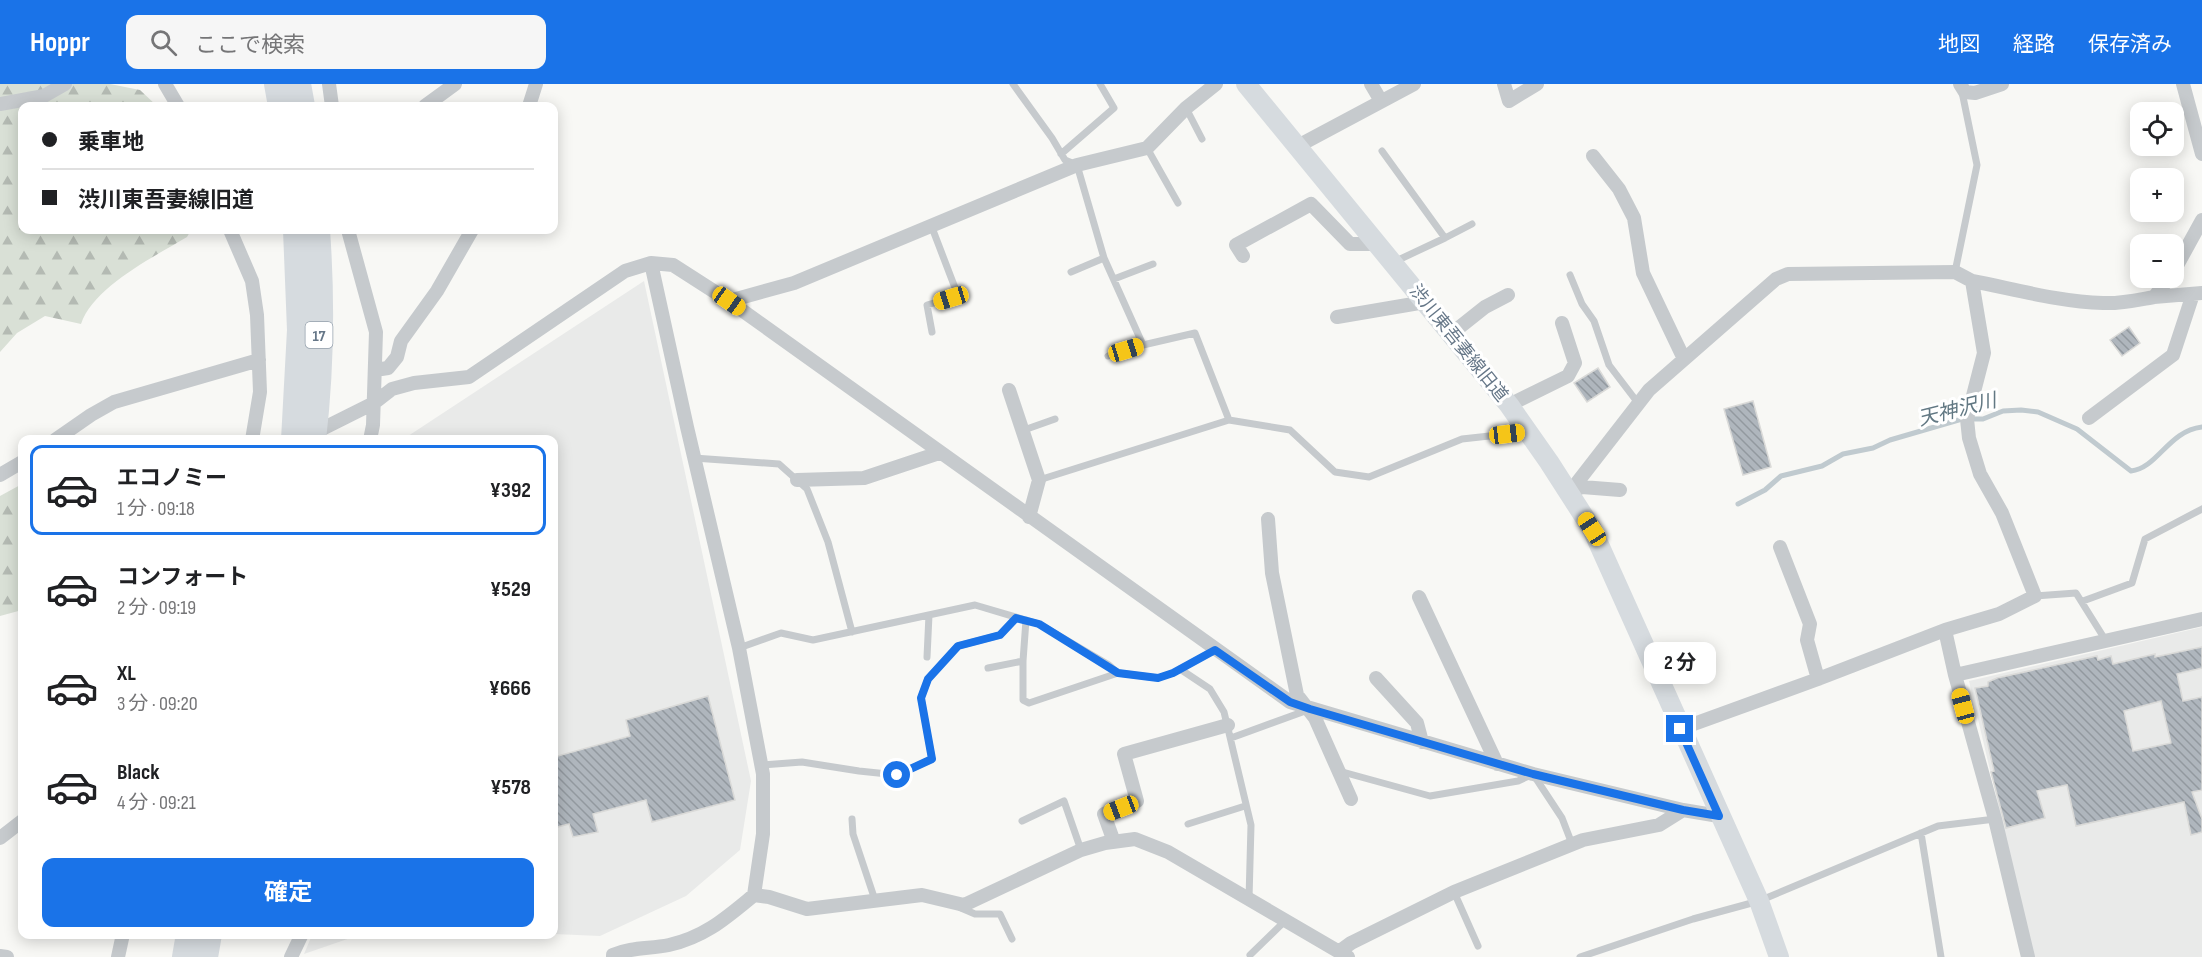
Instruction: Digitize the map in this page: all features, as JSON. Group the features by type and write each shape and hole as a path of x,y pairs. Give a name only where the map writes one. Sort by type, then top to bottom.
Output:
{"highway":[{"path":"277,84 281,102"},
{"path":"298,84 301,102"},
{"name":"17","path":"294,435 300,330 296,234"},
{"name":"17","path":"314,435 317,402 319,326 317,234"},
{"path":"185,957 188,939"},
{"path":"206,957 208,939"}],"street":[{"path":"0,104 44,96 65,84"},
{"path":"165,84 176,102"},
{"path":"329,84 331,102"},
{"path":"430,102 455,84"},
{"path":"530,102 536,84"},
{"path":"729,301 794,283 1077,165 1147,148 1186,108 1216,84"},
{"name":"渋川東吾妻線旧道","path":"1246,84 1509,405 1529,431 1569,493 1596,538 1759,901 1779,957"},
{"path":"1371,84 1381,101"},
{"path":"1296,147 1414,84"},
{"path":"1504,84 1509,101 1537,84"},
{"path":"1961,85 1965,92 1975,93 2002,84"},
{"path":"2183,84 2201,147"},
{"path":"1593,156 1619,189 1634,218 1643,273 1684,359"},
{"path":"1244,256 1236,245 1311,204 1350,244 1377,244"},
{"path":"2184,253 2202,220"},
{"path":"232,234 252,281 257,315 260,392 253,435"},
{"path":"349,234 376,332 374,425 371,435"},
{"path":"375,370 388,368 397,357 400,341 437,291 470,234"},
{"path":"613,957 627,949 666,946 699,936 716,926 754,895 763,834 765,797 762,765 739,648 651,263"},
{"path":"309,435 374,403 392,389 414,383 469,377 625,271 651,263 673,265 729,301 1290,702 1533,774 1683,810 1719,816"},
{"path":"1569,493 1649,390 1776,279 1788,274 1955,272 1972,281 2103,303 2197,293 2173,355 2089,418"},
{"path":"1680,729 1945,630 1999,614 2035,596 2002,513 1980,474 1968,425 1984,353 1972,281"},
{"path":"2154,297 2161,288"},
{"path":"1451,334 1485,307 1508,295"},
{"path":"1337,317 1425,302"},
{"path":"1509,405 1568,376 1575,363 1562,323"},
{"path":"62,435 114,402 259,360"},
{"path":"1010,390 1038,480 1029,517"},
{"path":"797,480 864,478 939,453"},
{"path":"0,475 18,464"},
{"path":"1569,493 1582,487 1620,490"},
{"path":"1268,519 1272,573 1297,695 1310,709 1351,799"},
{"path":"1780,547 1810,624 1807,640 1818,679"},
{"path":"1419,597 1497,764"},
{"path":"1955,675 2202,619"},
{"path":"1945,630 1955,675 1995,819 2028,957"},
{"path":"1376,678 1417,723 1422,742"},
{"path":"1114,842 1104,814 1137,801 1124,754 1229,731"},
{"path":"754,895 769,897 807,909 922,895 964,905 1081,850 1135,839 1168,852 1342,955 1351,943 1454,892 1583,840 1659,825 1683,810"},
{"path":"0,838 18,824"},
{"path":"118,957 122,939"},
{"path":"291,957 300,939"},
{"path":"0,956 8,957"}],"lane":[{"path":"1013,84 1065,160 1077,165 1104,258 1143,345"},
{"path":"1061,154 1114,108 1100,84"},
{"path":"1955,272 1977,165 1961,85"},
{"path":"1186,108 1203,139"},
{"path":"1147,148 1178,203"},
{"path":"1382,151 1445,238"},
{"path":"1394,262 1472,224"},
{"path":"931,225 957,293 951,298 927,305 932,332"},
{"path":"1071,272 1104,258"},
{"path":"1114,279 1153,264"},
{"path":"1570,275 1581,304 1594,321 1609,365 1638,403"},
{"path":"1108,356 1195,333 1229,420"},
{"path":"1024,430 1055,419"},
{"path":"1038,480 1229,420 1290,430 1335,472 1370,477 1462,439 1529,431"},
{"path":"694,458 779,464 807,489 828,542 852,632"},
{"path":"2083,602 2132,583 2145,539 2202,509"},
{"path":"2035,596 2076,593 2106,641"},
{"path":"739,648 781,633 813,640 975,605 1039,624 1118,673 1158,678 1215,650"},
{"path":"927,657 929,615"},
{"path":"762,765 802,762 897,775 932,759 921,698 928,679 958,646 1000,635 1016,618"},
{"path":"1026,620 1023,700 1029,703 1118,673"},
{"path":"988,668 1023,661"},
{"path":"1180,669 1210,689 1224,712 1251,825 1250,899"},
{"path":"1229,731 1310,709"},
{"path":"1339,771 1430,796 1518,781 1533,774 1562,818 1572,844"},
{"path":"1022,821 1064,801 1081,850"},
{"path":"1188,824 1245,806"},
{"path":"852,819 853,834 875,900"},
{"path":"1580,957 1693,919 1759,901 1938,826 1995,819"},
{"path":"1921,833 1941,957"},
{"path":"1454,892 1478,946"},
{"path":"945,901 975,914 1000,914 1012,939"},
{"path":"1250,955 1286,920"}],"shaded area":[{"path":"644,281 751,781 740,850 686,896 600,936 558,934 558,435 410,435"},
{"path":"2202,627 2202,957 2034,957 1969,681"},
{"path":"310,939 347,939 304,954"}],"green space":[{"path":"0,84 110,84 140,90 153,102 18,102 18,234 189,234 112,285 98,297 81,324 45,316 17,333 0,352"},
{"path":"18,486 18,611 0,616 0,496"}],"building":[{"path":"2129,327 2140,343 2122,356 2110,340"},
{"path":"1598,368 1610,387 1587,402 1574,383"},
{"path":"1753,401 1771,467 1743,475 1724,409"},
{"path":"2202,647 2202,668 2177,674 2183,701 2202,697 2202,790 2192,792 2202,819 2202,832 2191,835 2184,802 2076,826 2067,785 2037,791 2045,818 2006,828 1991,772 1994,771 1975,688 1988,686 1988,682 1997,678 2097,656 2098,660 2111,656 2113,664 2155,654 2155,657","holes":["2161,701 2171,743 2133,751 2124,711"]},
{"path":"708,696 735,800 652,822 646,800 593,814 598,832 573,837 569,824 558,827 558,756 630,736 626,720"}],"waterway":[{"name":"天神沢川","path":"1738,504 1765,490 1781,476 1822,466 1843,454 1873,448 1890,440 1962,419 1983,419 2003,411 2038,412 2077,429 2131,471 2149,463 2180,435 2202,427"}],"route":[{"path":"897,775 932,759 921,698 928,679 958,646 1000,635 1016,618 1039,624 1118,673 1158,678 1173,673 1215,650 1290,702 1310,709 1533,774 1683,810 1719,816 1680,729"}]}
